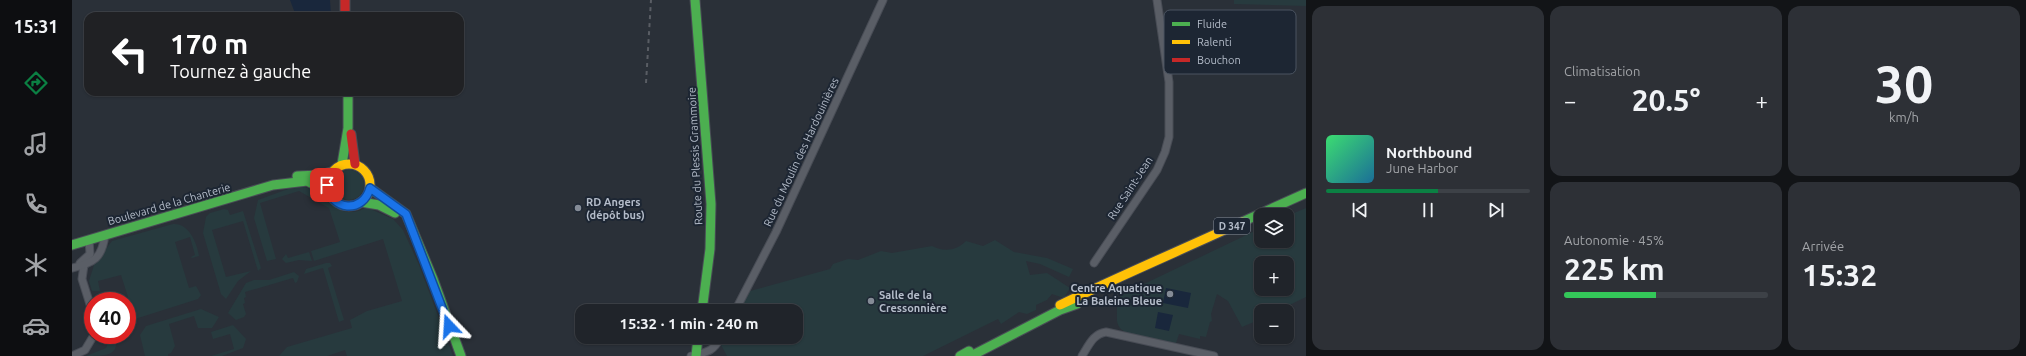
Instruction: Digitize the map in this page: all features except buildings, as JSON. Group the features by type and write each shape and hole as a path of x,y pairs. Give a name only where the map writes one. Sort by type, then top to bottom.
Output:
{"main road":[{"path":"345,0 345,12"},
{"name":"Route du Plessis Grammoire","path":"695,0 712,204 710,249 703,304"},
{"path":"348,96 355,164"},
{"path":"342,164 346,149 349,116"},
{"path":"342,164 355,164 365,171 368,176 370,188 366,198 362,202 356,205 342,205 331,198 328,192 328,178 331,172 342,164"},
{"name":"Boulevard de la Chanterie","path":"273,185 281,180 302,174 320,175 331,172"},
{"name":"Boulevard de la Chanterie","path":"72,245 273,185 301,180 307,181 328,192"},
{"path":"370,188 406,214 461,356"},
{"name":"D 347","path":"970,354 1068,301 1130,271 1159,260 1306,193"},
{"path":"362,202 374,203 388,208 412,227"},
{"path":"984,356 1159,260"},
{"name":"D 347","path":"960,356 970,354 1060,310 1077,304"},
{"path":"694,356 697,344"},
{"path":"951,356 970,354"}],"street":[{"name":"Rue du Moulin des Hardouinières","path":"739,304 776,232 883,0"},
{"name":"Rue Saint-Jean","path":"1157,0 1164,48"},
{"name":"Rue Saint-Jean","path":"1094,263 1157,170 1166,152 1169,137 1168,74"},
{"path":"72,266 84,265 95,259 102,251 105,235"},
{"path":"72,266 88,258 90,254 89,240"},
{"path":"84,265 82,279 86,292"},
{"path":"1082,356 1094,337 1100,333 1106,332 1214,356"},
{"path":"72,356 80,352 89,344"},
{"path":"694,356 710,351 717,344"}],"green space":[{"path":"1234,0 1306,0 1306,6 1234,4"},
{"path":"349,170 355,171 363,179 363,191 355,199 349,200 343,199 335,191 334,185 335,179 343,171"},
{"path":"303,187 316,192 338,209 345,212 356,212 368,208 393,219 403,230 419,265 453,356 347,356 345,350 327,356 279,356 287,347 352,328 350,320 367,311 402,301 383,239 314,261 311,251 340,242 329,208 299,191 260,203 276,259 267,261 254,218 258,200 288,189"},
{"name":"Centre Aquatique La Baleine Bleue","path":"1306,208 1306,297 1292,304 1254,304 1254,322 1242,327 1228,301 1217,294 1211,314 1212,321 1210,322 1206,337 1200,336 1200,339 1179,334 1176,343 1155,340 1130,334 1120,328 1117,320 1117,306 1121,295 1254,231 1254,248 1294,248 1294,213"},
{"path":"224,209 228,210 230,215 243,211 261,268 258,271 243,221 212,230 226,277 251,271 238,281 226,299 221,294 203,233 206,217 210,213"},
{"path":"173,224 184,227 188,230 194,240 199,256 191,257 195,255 190,237 175,242 189,288 196,286 201,295 198,299 136,319 136,292 126,292 121,275 98,281 100,291 92,291 89,281 94,265 112,241"},
{"name":"Salle de la Cressonnière","path":"995,240 1014,252 1047,258 1073,269 1069,277 1040,264 1026,261 1030,275 1047,273 1070,288 1064,298 1052,294 1047,300 1036,305 1036,310 1027,314 1019,312 1001,324 998,319 923,356 727,356 721,345 803,344 803,304 743,304 750,291 830,269 833,264 848,259 858,260 881,251 892,253 932,246 950,250 958,247 966,241 983,246"},
{"path":"309,252 312,261 299,260 286,263 282,259 286,254 288,258"},
{"path":"330,263 332,266 328,268 344,320 339,322 323,268 304,274 306,269"},
{"path":"294,272 299,276 297,282 295,283 293,278 245,292 245,303 243,304 246,314 244,317 236,320 228,313 246,283 254,280 269,280"},
{"path":"201,309 219,317 212,328 198,328 194,316 169,324 175,346 171,353 168,354 168,356 145,356 140,335 146,326"},
{"path":"233,325 246,339 243,348 222,356 211,356 234,349 230,334 213,339 211,332"},
{"path":"108,344 116,344 114,351 105,355 86,356 106,348"}],"water":[{"path":"290,0 330,0 331,12 294,12"},
{"path":"1166,288 1191,293 1188,308 1163,303"},
{"path":"1158,312 1173,315 1169,331 1155,328"}],"railway":[{"path":"646,83 651,0"}],"traffic: fast":[{"path":"695,0 711,204 710,249 703,304"},
{"path":"342,164 348,128 348,96"},
{"path":"297,176 320,175 331,172"},
{"path":"72,245 273,185 307,181 328,192"},
{"path":"370,188 406,214 433,279 461,356"},
{"path":"1242,222 1306,193"},
{"path":"361,202 379,205 395,213"},
{"path":"971,356 1060,310 1077,304"},
{"path":"696,356 697,344"},
{"path":"960,356 969,351"}],"traffic: slow":[{"path":"345,164 353,164 361,167 367,173 370,185 367,197 361,203 353,206 345,206 337,203 331,197 328,189 328,181 331,173 337,167 345,164"},
{"path":"1060,305 1242,222"}],"traffic: jam":[{"path":"345,0 345,12"},
{"path":"351,134 355,164"}],"place":[{"name":"RD Angers (dépôt bus)","path":"578,208"},
{"name":"Centre Aquatique La Baleine Bleue","path":"1170,294"},
{"name":"Salle de la Cressonnière","path":"871,301"}],"route":[{"path":"327,185 331,198 342,205 356,205 362,202 366,198 370,188 406,214 449,326"}]}
